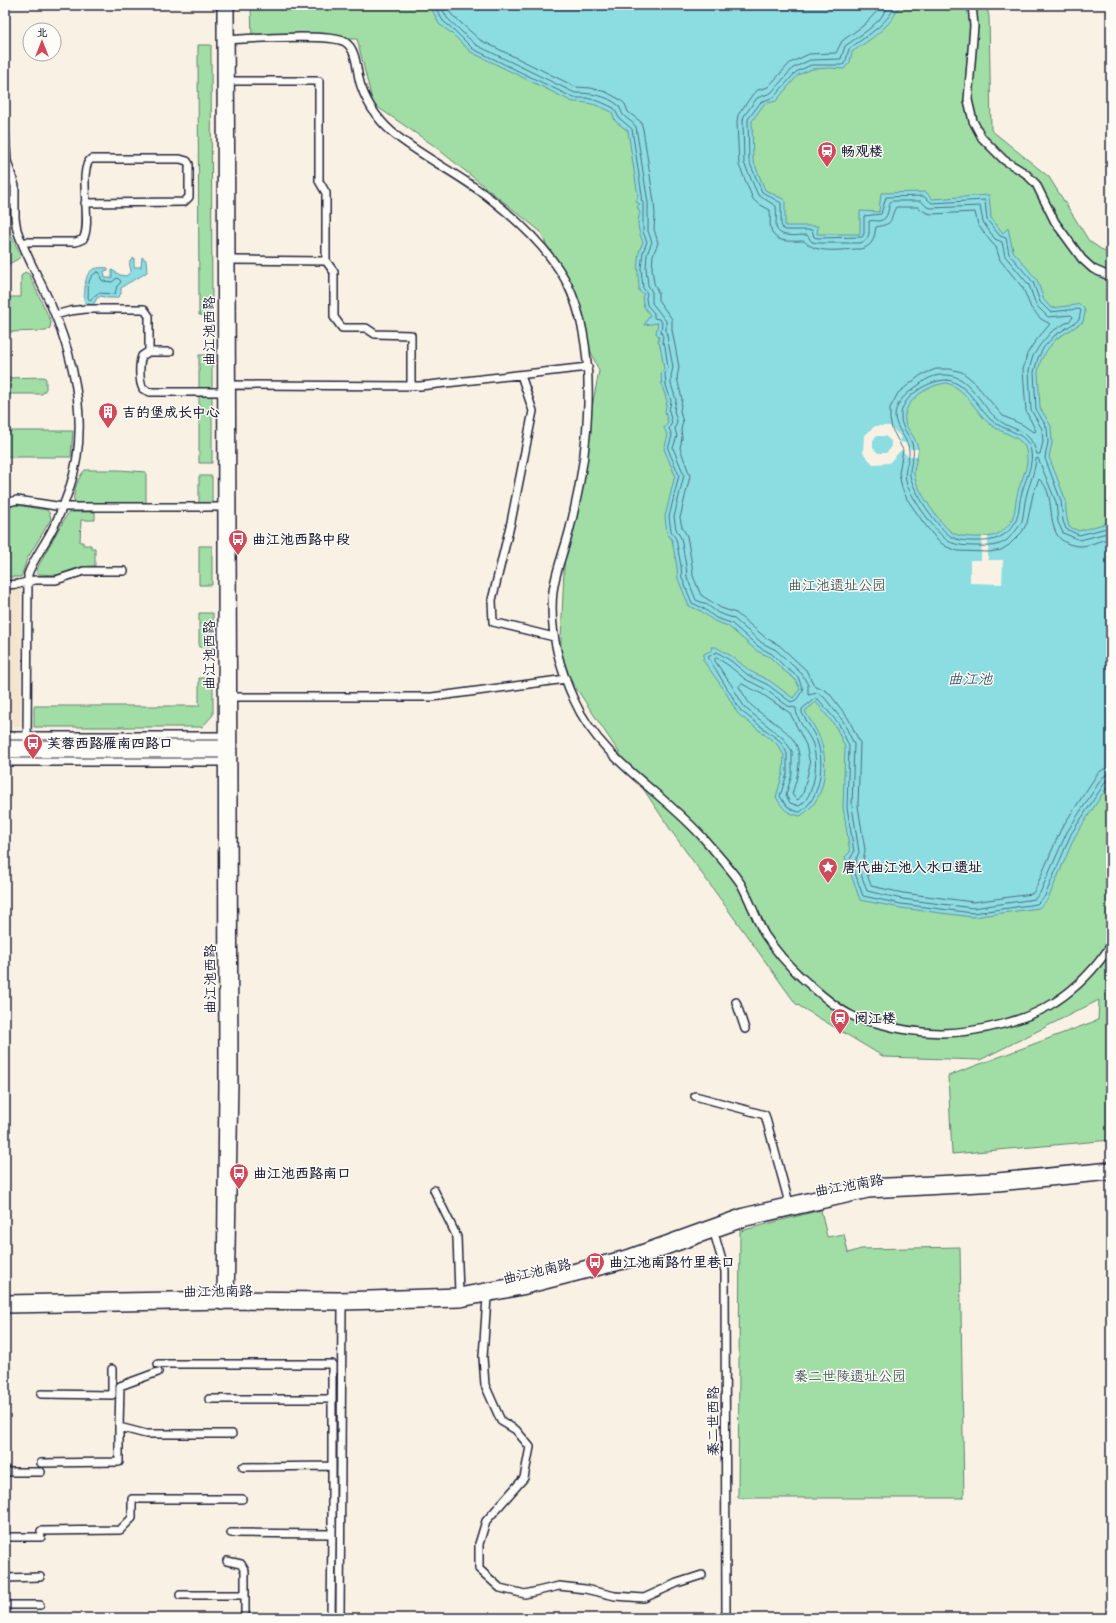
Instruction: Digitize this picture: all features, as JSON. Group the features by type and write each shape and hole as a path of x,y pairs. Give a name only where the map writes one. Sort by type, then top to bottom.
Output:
{"street":[{"name":"曲江池西路","path":"222,5 229,80 229,260 223,507 232,1082 226,1300"},
{"name":"曲江池西路","path":"227,749 230,697 225,387 225,40 229,5"},
{"path":"972,5 974,26 968,100 973,121 982,138 1004,160 1025,173 1036,184 1055,222 1082,259 1093,269 1111,277"},
{"path":"225,40 252,38 317,38 333,39 345,42 353,51 360,85 363,92 382,124 398,138 465,180 493,201 535,239 554,263 567,284 584,331 588,367 586,425 580,477 569,532 553,590 552,616 554,637 560,664 574,702 589,727 628,771 683,817 703,838 740,883 766,936 800,977 836,1006 852,1016 896,1029 932,1034 962,1033 989,1028 1023,1018 1053,1004 1084,979 1101,960 1111,945"},
{"path":"229,80 320,81 318,181 326,193 326,261 334,272 334,317 342,328 366,328 375,334 411,335 411,386"},
{"path":"5,133 6,153 14,178 16,224 22,242 65,341 77,394 80,436 76,463 63,507 53,529 31,566 27,581 27,740"},
{"path":"22,242 80,241 83,239 85,233 85,203 85,168 88,161 91,159 180,159 187,161 189,164 189,197 184,202 85,203"},
{"path":"5,201 15,201"},
{"path":"229,260 326,261"},
{"path":"55,315 86,309 144,309 149,316 149,352"},
{"path":"170,352 149,352 143,354 141,359 141,386 146,391 225,387 411,386 588,367"},
{"path":"521,375 533,411 511,522 492,600 493,622 554,637"},
{"path":"5,503 22,500 63,507 223,507"},
{"path":"5,585 14,585 35,580 56,580 84,571 124,571"},
{"path":"230,697 432,697 566,679"},
{"path":"5,736 27,740 227,749"},
{"path":"5,745 27,740"},
{"path":"5,753 227,749"},
{"path":"5,762 227,749"},
{"path":"736,1002 745,1029"},
{"path":"695,1096 765,1115 789,1202"},
{"name":"曲江池南路","path":"5,1300 226,1300 342,1305 460,1302 526,1289 632,1262 713,1229 744,1213 867,1184 997,1178 1111,1167"},
{"name":"曲江池南路","path":"5,1308 459,1293 525,1281 630,1254 713,1229 868,1193 998,1186 1111,1175"},
{"path":"434,1190 456,1237 459,1293"},
{"name":"秦二世西路","path":"713,1229 725,1271 726,1618"},
{"path":"486,1297 484,1357 485,1385 501,1421 516,1430 530,1447 524,1478 486,1521 478,1544 479,1569 500,1588 525,1594 559,1586 584,1589 615,1596 644,1598 676,1583 702,1575"},
{"path":"340,1618 342,1305"},
{"path":"158,1364 332,1364 331,1618"},
{"path":"41,1394 112,1395 112,1369"},
{"path":"41,1463 119,1462 120,1386 158,1372"},
{"path":"209,1399 332,1398"},
{"path":"119,1427 146,1434 232,1434"},
{"path":"243,1467 332,1466"},
{"path":"5,1472 41,1472"},
{"path":"5,1537 120,1530 132,1518 132,1499 242,1500"},
{"path":"231,1533 332,1534"},
{"path":"227,1561 242,1564 245,1571 245,1618"},
{"path":"5,1578 40,1577"},
{"path":"180,1595 245,1595"},
{"path":"5,1605 40,1605"}],"shaded area":[{"path":"5,581 21,581 21,727 12,727 12,713 5,713"}],"green space":[{"name":"曲江池遗址公园","path":"251,5 986,5 989,16 991,130 1049,177 1089,241 1111,256 1111,1140 952,1154 948,1076 1098,1020 1099,1000 980,1060 884,1057 796,1004 672,832 560,664 565,545 599,371 541,232 433,145 373,104 357,39 252,38"},
{"path":"198,45 211,45 212,316 199,315"},
{"path":"5,237 12,237 21,256 5,266"},
{"path":"25,272 29,274 51,322 50,328 46,331 5,332 5,297 21,297 21,276"},
{"path":"199,355 212,355 212,389 199,389"},
{"path":"44,377 46,379 46,389 42,394 5,394 5,378"},
{"path":"199,396 212,396 212,463 199,463"},
{"path":"5,431 73,431 71,457 5,457"},
{"path":"85,470 146,472 146,504 79,504 74,500 74,493 79,479"},
{"path":"199,476 212,476 212,505 199,505"},
{"path":"16,505 47,510 51,519 27,559 21,577 5,577 5,555 10,555 10,507"},
{"path":"69,512 95,512 95,520 81,520 80,542 83,542 83,545 91,545 91,548 95,548 95,566 80,567 57,575 38,574 36,571 38,567"},
{"path":"199,546 212,546 212,585 199,585"},
{"path":"199,613 213,613 213,647 199,647"},
{"path":"199,678 213,678 213,715 202,727 34,727 34,706 199,706"},
{"name":"秦二世陵遗址公园","path":"821,1210 827,1237 844,1234 848,1253 861,1249 960,1247 964,1498 738,1498 740,1231"}],"water":[{"name":"曲江池","path":"430,5 899,5 892,20 880,32 852,52 850,62 844,69 812,69 798,75 776,101 764,104 752,121 753,160 765,190 785,200 785,226 818,226 817,234 860,234 860,211 879,212 881,193 926,192 932,199 989,195 991,218 1003,233 1008,228 1013,251 1037,280 1044,300 1051,308 1079,304 1084,308 1085,313 1083,322 1056,339 1041,360 1038,372 1040,408 1051,426 1052,443 1049,457 1066,501 1066,514 1069,527 1079,531 1107,523 1111,524 1111,781 1075,836 1048,899 1039,908 973,917 901,908 860,900 845,857 850,852 843,807 845,747 836,727 816,702 805,711 818,734 823,751 825,762 823,783 820,793 815,802 800,816 788,812 781,805 776,797 783,773 784,755 777,744 738,714 725,691 703,660 704,654 712,650 711,647 716,647 733,657 750,671 770,681 793,698 800,689 795,679 770,657 757,651 728,626 714,621 701,611 689,606 678,579 672,540 667,533 665,517 675,475 664,449 668,436 664,428 668,423 665,411 667,401 662,386 661,373 664,369 658,341 659,337 656,333 658,323 644,325 650,315 644,307 642,297 644,294 639,291 638,260 640,248 643,242 638,228 640,213 637,207 640,204 636,202 638,196 628,131 615,121 612,112 593,104 573,102 471,52 450,32 439,24","holes":["947,383 954,386 965,395 990,424 1014,437 1025,447 1027,458 1025,472 1018,490 1013,518 1005,529 993,536 968,537 953,533 935,514 923,496 915,479 914,470 918,449 915,440 906,425 906,409 917,396 932,387"]},
{"path":"142,257 146,260 147,272 121,288 121,294 117,298 107,298 101,296 97,298 92,305 85,303 84,297 86,282 90,271 97,268 108,268 108,270 104,271 105,278 112,278 112,270 120,275 126,276 131,272 130,261 134,258 134,267 141,267"}],"pier":[{"path":"875,426 890,426 900,436 900,442 905,443 911,449 918,449 917,456 908,456 901,450 889,463 873,464 863,453 864,436","holes":["877,436 885,436 891,441 891,448 886,453 878,453 873,448 873,440"]},
{"path":"982,537 988,537 988,560 1003,560 1002,584 970,583 970,560 981,560"}],"place":[{"name":"畅观楼","path":"827,168"},
{"name":"吉的堡成长中心","path":"108,429"},
{"name":"曲江池西路中段","path":"238,556"},
{"name":"芙蓉西路雁南四路口","path":"33,760"},
{"name":"唐代曲江池入水口遗址","path":"828,884"},
{"name":"阅江楼","path":"840,1035"},
{"name":"曲江池西路南口","path":"239,1190"},
{"name":"曲江池南路竹里巷口","path":"595,1279"}]}
